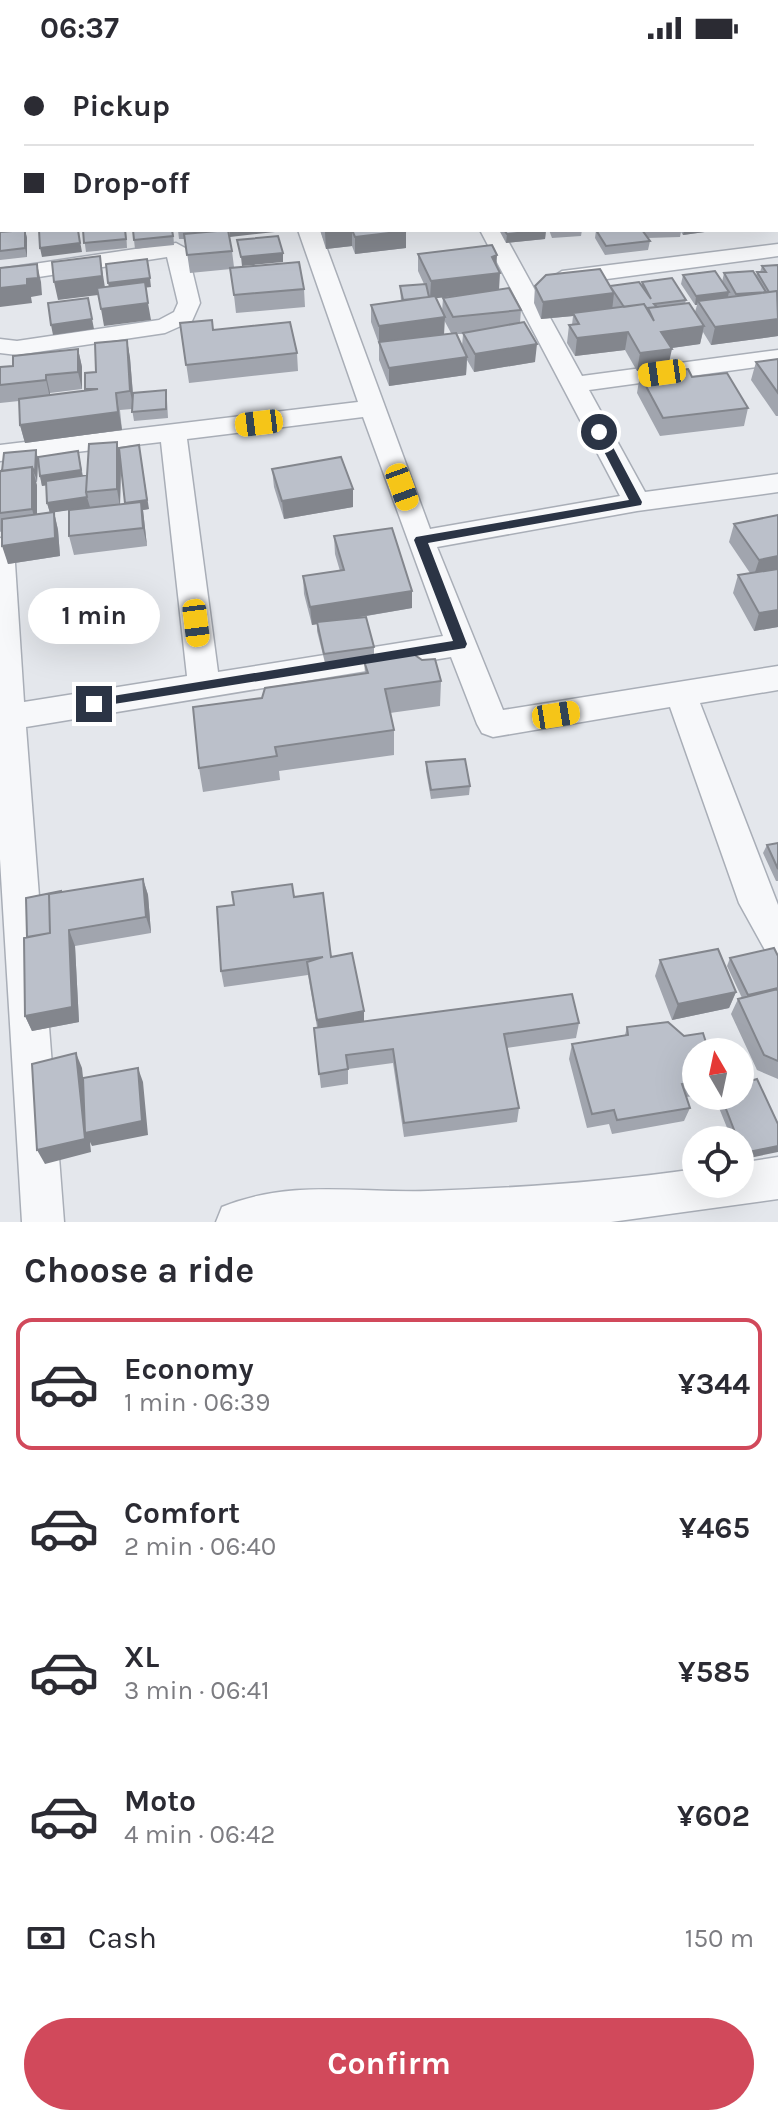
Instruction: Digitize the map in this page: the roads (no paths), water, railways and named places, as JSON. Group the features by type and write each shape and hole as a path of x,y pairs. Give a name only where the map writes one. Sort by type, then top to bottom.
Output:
{"street":[{"path":"310,232 420,540 493,724 682,696 778,678"},
{"path":"492,232 637,502"},
{"path":"0,276 176,249 189,303 184,316 165,326 17,348 0,346"},
{"path":"520,284 778,250"},
{"path":"574,385 778,357"},
{"path":"0,453 374,408"},
{"path":"173,433 204,686"},
{"path":"420,540 637,502 778,483"},
{"path":"0,548 17,854 43,1222"},
{"path":"11,717 461,644"},
{"path":"682,696 757,903 778,938"},
{"path":"754,1182 778,1178"},
{"path":"237,1222 301,1209 425,1212 628,1200 682,1192"}]}
